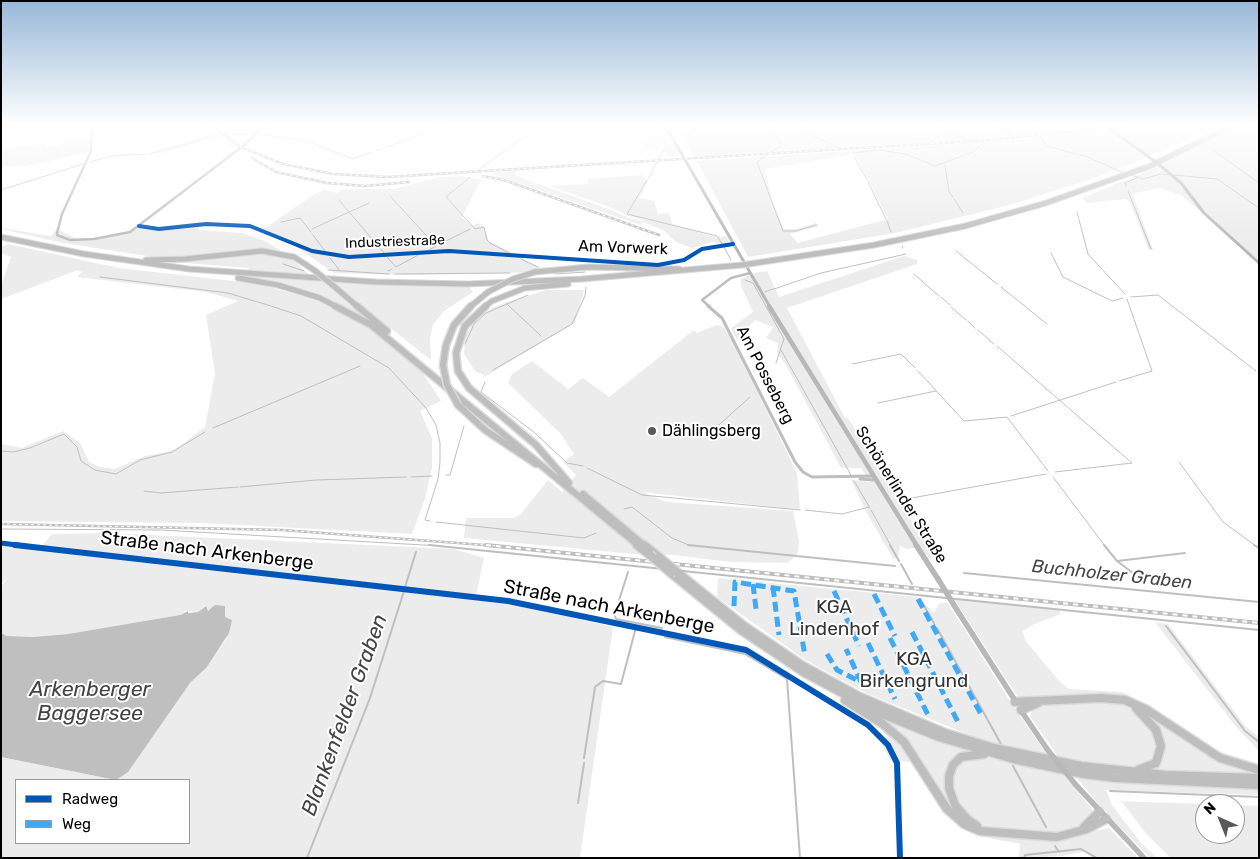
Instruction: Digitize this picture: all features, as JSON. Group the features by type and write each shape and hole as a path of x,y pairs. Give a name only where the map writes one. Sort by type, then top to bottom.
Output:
{"highway":[{"path":"1127,174 1146,165"},
{"path":"569,482 536,445 466,386 456,361 460,335 465,326 480,310 492,301 516,291 538,286 589,283 874,245 965,226 1046,204 1149,165"},
{"path":"1,233 69,248 146,260 267,273 399,280 525,279 745,263"},
{"path":"1,237 116,263 278,285 334,304 382,330 659,557 741,630 883,724 904,742 947,809 957,819 980,831 1049,837 1074,833 1100,824 1103,815"},
{"path":"57,249 189,269 340,281 468,284 649,275"},
{"path":"146,260 186,259 262,251 294,257 336,288 382,330 650,555 744,626 803,666 895,713 994,748 1047,760 1123,771 1259,778"},
{"path":"554,475 485,430 458,405 447,386 443,365 446,346 454,324 467,308 488,292 506,282 535,272 581,267 681,269"},
{"path":"805,673 880,713 939,737 992,754 1056,769 1116,778 1259,785"},
{"path":"1015,702 1101,698 1125,700 1147,710 1213,754 1259,770"},
{"path":"1123,771 1152,766 1159,757 1161,746 1159,736 1151,722 1141,711 1125,700"},
{"path":"1021,710 1041,702"},
{"path":"992,754 962,756 953,765 949,783 953,800 959,811 973,824 994,833"}],"main road":[{"name":"Schönerlinder Straße","path":"689,165 750,273 874,478 1015,702 1075,784 1144,858"},
{"path":"1160,165 1172,175 1204,213 1259,263"}],"street":[{"path":"85,165 62,214 57,235 70,240 94,239 126,234 140,226 217,165"},
{"name":"Industriestraße","path":"140,226 159,229 206,224 250,226 269,232 312,251 336,256 363,257 432,251 507,256"},
{"name":"Am Vorwerk","path":"507,256 666,264 684,260 702,249 734,244"},
{"name":"Am Posseberg","path":"750,273 728,280 705,296 702,301 722,318 801,470 812,477 874,478"},
{"name":"Straße nach Arkenberge","path":"1,543 409,589 524,604 740,648 754,654 868,726 891,749 897,763 900,858"}],"green space":[{"path":"1,165 30,165 26,166 1,167"},
{"path":"699,165 788,165 765,169 773,205 784,229 796,229 816,223 819,226 790,234 798,243 888,219 860,165 1127,165 1089,180 1006,206 895,233 748,257"},
{"path":"1162,165 1259,165 1259,262 1201,208 1185,186"},
{"path":"1160,166 1183,187 1202,213 1181,195 1159,188 1135,193 1133,195 1153,250 1149,250 1130,203 1126,199 1087,203 1082,198"},
{"path":"515,171 516,176 629,218 643,221 550,186 588,184 588,179 642,175 648,182 639,198 654,201 658,214 669,213 673,225 718,238 726,236 729,241 724,244 712,242 692,248 676,242 663,230 643,222 641,225 489,173"},
{"path":"462,176 481,180 462,217 472,226 478,223 484,227 489,241 548,272 414,275 334,273 280,236 260,228 267,227 310,197 324,190 338,193 341,189 394,189 440,177"},
{"path":"201,222 198,230 242,233 265,241 281,251 247,249 182,258 160,258 63,243 1,229 51,236 57,229 77,239 100,238 128,232 139,224 158,227"},
{"path":"8,244 119,268 260,284 319,301 370,329 399,350 422,372 441,401 420,411 432,438 432,468 425,499 412,534 202,523 1,521 1,444 22,448 63,431 80,443 89,462 100,467 115,469 145,456 173,451 205,427 215,373 206,315 238,301 206,292 77,277 82,272 78,270 1,299 1,285 11,257 1,253 1,247"},
{"path":"246,253 269,254 292,259 308,274 315,274 369,320 316,294 246,277 249,268 173,262"},
{"path":"904,256 918,260 917,264 787,308 845,418 848,418 927,545 939,556 929,558 919,547 907,549 900,546 899,555 894,560 868,515 851,480 870,482 861,468 841,468 786,365 777,353 778,343 766,338 773,327 755,320 737,339 731,328 753,312 741,286 741,279 754,273 767,271 779,297"},
{"path":"335,282 469,287 473,292 444,311 433,325 430,338 431,360 334,284"},
{"path":"546,290 584,290 575,323 486,376 475,371 464,354 465,337 472,325 492,308"},
{"path":"717,325 724,327 733,342 797,473 800,510 643,492 666,502 793,511 799,541 798,553 788,563 730,562 674,555 634,554 464,538 466,518 514,518 521,514 548,480 562,492 576,475 563,462 574,454 561,434 508,383 512,374 532,361 568,389 583,378 609,397 694,330 697,333"},
{"path":"106,533 454,549 484,558 475,600 528,607 613,627 580,858 1,858 1,757 111,779 15,779 15,844 190,844 190,779 117,779 190,683 207,667 226,639 230,619 225,617 224,609 220,606 208,611 206,606 204,606 198,612 185,611 180,615 68,634 33,637 7,636 1,633 1,586 8,578 1,583 1,545 40,549 53,548 42,546 52,534","holes":["260,569 368,583 253,574"]},
{"path":"718,578 918,597 934,613 939,604 947,602 1008,698 1048,756 999,747 866,693 807,661 717,597"},
{"path":"954,599 1059,610 1061,614 1034,624 1023,631 1025,640 1060,682 1069,689 1122,692 1157,711 1198,739 1223,753 1259,764 1259,767 1222,756 1130,700 1024,700 1018,697"},
{"path":"1155,622 1168,624 1246,727 1259,737 1259,751 1237,728"},
{"path":"852,701 977,752 980,756 1063,774 1092,809 1093,815 1086,825 1093,831 1109,828 1138,858 1094,858 1083,852 1062,856 1019,858 1020,844 979,836 958,825 942,809 912,762 891,761 880,741 888,736"},
{"path":"1101,701 1122,703 1145,718 1159,742 1156,760 1134,768 1059,758 1030,716 1033,708 1042,705"},
{"path":"1156,720 1211,757 1259,772 1259,775 1151,770 1160,764 1165,748 1155,724"},
{"path":"1077,778 1177,785 1259,788 1259,795 1106,790 1112,805 1141,843 1157,858 1150,858 1102,809"},
{"path":"1114,801 1195,804 1195,844 1245,844 1245,805 1259,806 1259,858 1171,858 1148,836 1122,802"}],"water":[{"name":"Arkenberger Baggersee","path":"215,605 225,606 225,617 232,620 229,633 207,667 190,683 128,772 118,779 111,779 1,757 1,633 7,636 33,637 68,634 180,615 188,611 188,613 198,612 206,606 208,611"}],"waterway":[{"path":"1,190 80,165"},
{"path":"477,171 485,165"},
{"path":"648,179 655,165"},
{"path":"758,165 783,231 796,231 816,225"},
{"path":"859,165 867,180"},
{"path":"933,165 937,165"},
{"path":"945,165 949,192 953,197"},
{"path":"1106,165 1124,173"},
{"path":"1234,165 1259,183"},
{"path":"1131,175 1143,179 1161,174"},
{"path":"1163,174 1170,175"},
{"path":"1174,175 1217,179 1259,208"},
{"path":"470,177 446,197 475,229 484,227 487,240 490,243 511,254"},
{"path":"1126,186 1125,183 1137,178"},
{"path":"647,180 627,214 717,236 722,244"},
{"path":"868,182 886,219"},
{"path":"1128,191 1151,249"},
{"path":"390,196 436,246 429,250"},
{"path":"954,199 963,213"},
{"path":"339,200 349,212"},
{"path":"349,212 369,203"},
{"path":"312,229 349,212"},
{"path":"349,212 384,253"},
{"path":"1077,212 1088,254 1125,294"},
{"path":"281,222 300,218 311,232"},
{"path":"887,221 891,232"},
{"path":"440,244 470,229"},
{"path":"313,235 325,251"},
{"path":"724,247 731,260"},
{"path":"956,251 997,284"},
{"path":"1051,253 1063,277 1112,301 1123,298"},
{"path":"387,257 396,267 420,254"},
{"path":"774,289 821,273 906,254"},
{"path":"330,258 340,271"},
{"path":"521,259 538,267"},
{"path":"283,264 304,271"},
{"path":"388,271 392,269"},
{"path":"328,270 340,271"},
{"path":"340,271 389,274"},
{"path":"555,274 585,272"},
{"path":"395,274 510,273"},
{"path":"914,274 939,296"},
{"name":"Blankenfelder Graben","path":"100,277 228,293 271,306 301,316 389,368 426,408 436,425 440,443 440,462 438,479 425,520 430,521"},
{"path":"745,280 753,283 784,339 776,363"},
{"path":"493,370 572,324 585,296 586,287"},
{"path":"1001,287 1047,324"},
{"path":"765,292 773,289"},
{"path":"507,304 528,295"},
{"path":"1131,297 1158,295 1256,371"},
{"path":"941,297 950,305"},
{"path":"1119,381 1152,371 1127,299"},
{"path":"465,344 474,324 486,313 507,304"},
{"path":"507,304 541,336"},
{"path":"951,307 966,320"},
{"path":"968,321 975,328"},
{"path":"978,330 994,344"},
{"path":"997,346 1060,400"},
{"path":"781,350 851,475"},
{"path":"852,364 901,354 915,368"},
{"path":"213,428 360,366"},
{"path":"918,371 964,421 1007,417 1048,471"},
{"path":"485,382 481,392 535,433 567,463 583,466"},
{"path":"1060,400 1116,382"},
{"path":"878,403 936,391"},
{"path":"711,432 750,397"},
{"path":"1011,416 1060,400"},
{"path":"1055,472 1132,463 1060,400"},
{"path":"446,475 450,475 464,426"},
{"path":"1,451 13,452 30,448 64,434 77,447 81,461 95,470 116,474 140,460 172,452 205,432"},
{"path":"1179,462 1223,522 1256,546"},
{"path":"587,468 642,495 800,510"},
{"path":"906,499 1046,474"},
{"path":"411,477 432,476"},
{"path":"240,487 316,480 406,477"},
{"path":"1053,477 1105,546"},
{"path":"854,481 870,508"},
{"path":"144,491 161,493 238,487"},
{"name":"Buchholzer Graben","path":"624,509 632,507 672,538 689,545"},
{"path":"805,510 842,514 869,507"},
{"path":"871,510 891,546"},
{"name":"Buchholzer Graben","path":"436,522 584,538 596,533"},
{"name":"Buchholzer Graben","path":"689,545 895,566"},
{"path":"890,545 899,561"},
{"path":"1104,545 1117,561"},
{"path":"1254,545 1259,548"},
{"name":"Blankenfelder Graben","path":"405,587 416,552"},
{"path":"1117,561 1185,553"},
{"path":"1117,561 1133,573"},
{"path":"901,564 912,584"},
{"path":"615,613 628,572"},
{"name":"Buchholzer Graben","path":"964,573 1259,602"},
{"name":"Blankenfelder Graben","path":"307,858 370,698 404,591"},
{"path":"920,599 934,623"},
{"path":"615,616 616,619 662,628"},
{"path":"1166,626 1245,731 1259,742"},
{"path":"937,628 1001,744"},
{"path":"584,758 595,687 603,681 621,684 635,631"},
{"path":"665,637 745,654 787,679 800,858"},
{"path":"578,803 584,763"},
{"path":"1013,766 1046,827"},
{"path":"1110,791 1259,797"},
{"path":"1055,846 1059,851"},
{"path":"1059,851 1081,849 1097,858"},
{"path":"1024,858 1025,855 1059,851"}],"tram line":[{"path":"1,529 161,530 436,546"},
{"path":"429,545 436,546"},
{"path":"436,546 441,546"},
{"path":"436,546 1259,630"}],"railway":[{"path":"264,165 276,172 327,183 365,186 409,182"},
{"path":"288,165 333,174 387,177 581,165"},
{"path":"483,176 504,180 659,235"},
{"path":"1,524 282,530 490,545"},
{"path":"486,545 490,545"},
{"path":"490,545 498,546"},
{"path":"490,545 1259,623"}],"marked path":[{"path":"734,606 735,582 794,591 805,656"},
{"path":"753,584 756,609"},
{"path":"773,587 779,635"},
{"path":"834,591 859,646"},
{"path":"874,594 895,636"},
{"path":"918,599 982,716"},
{"path":"912,632 958,722"},
{"path":"890,638 929,717"},
{"path":"868,643 895,699"},
{"path":"827,654 837,670 861,682 846,649"}],"cycle path":[{"path":"139,226 159,229 206,224 250,226 269,232 312,251 349,257 449,251 658,265 684,260 702,249 733,244"},
{"path":"1,543 508,601 746,650 868,725 888,745 897,763 900,858"}],"place":[{"name":"Dählingsberg","path":"652,431"}],"park label":[{"name":"KGA Lindenhof","path":"834,619"},
{"name":"KGA Birkengrund","path":"914,671"}]}
